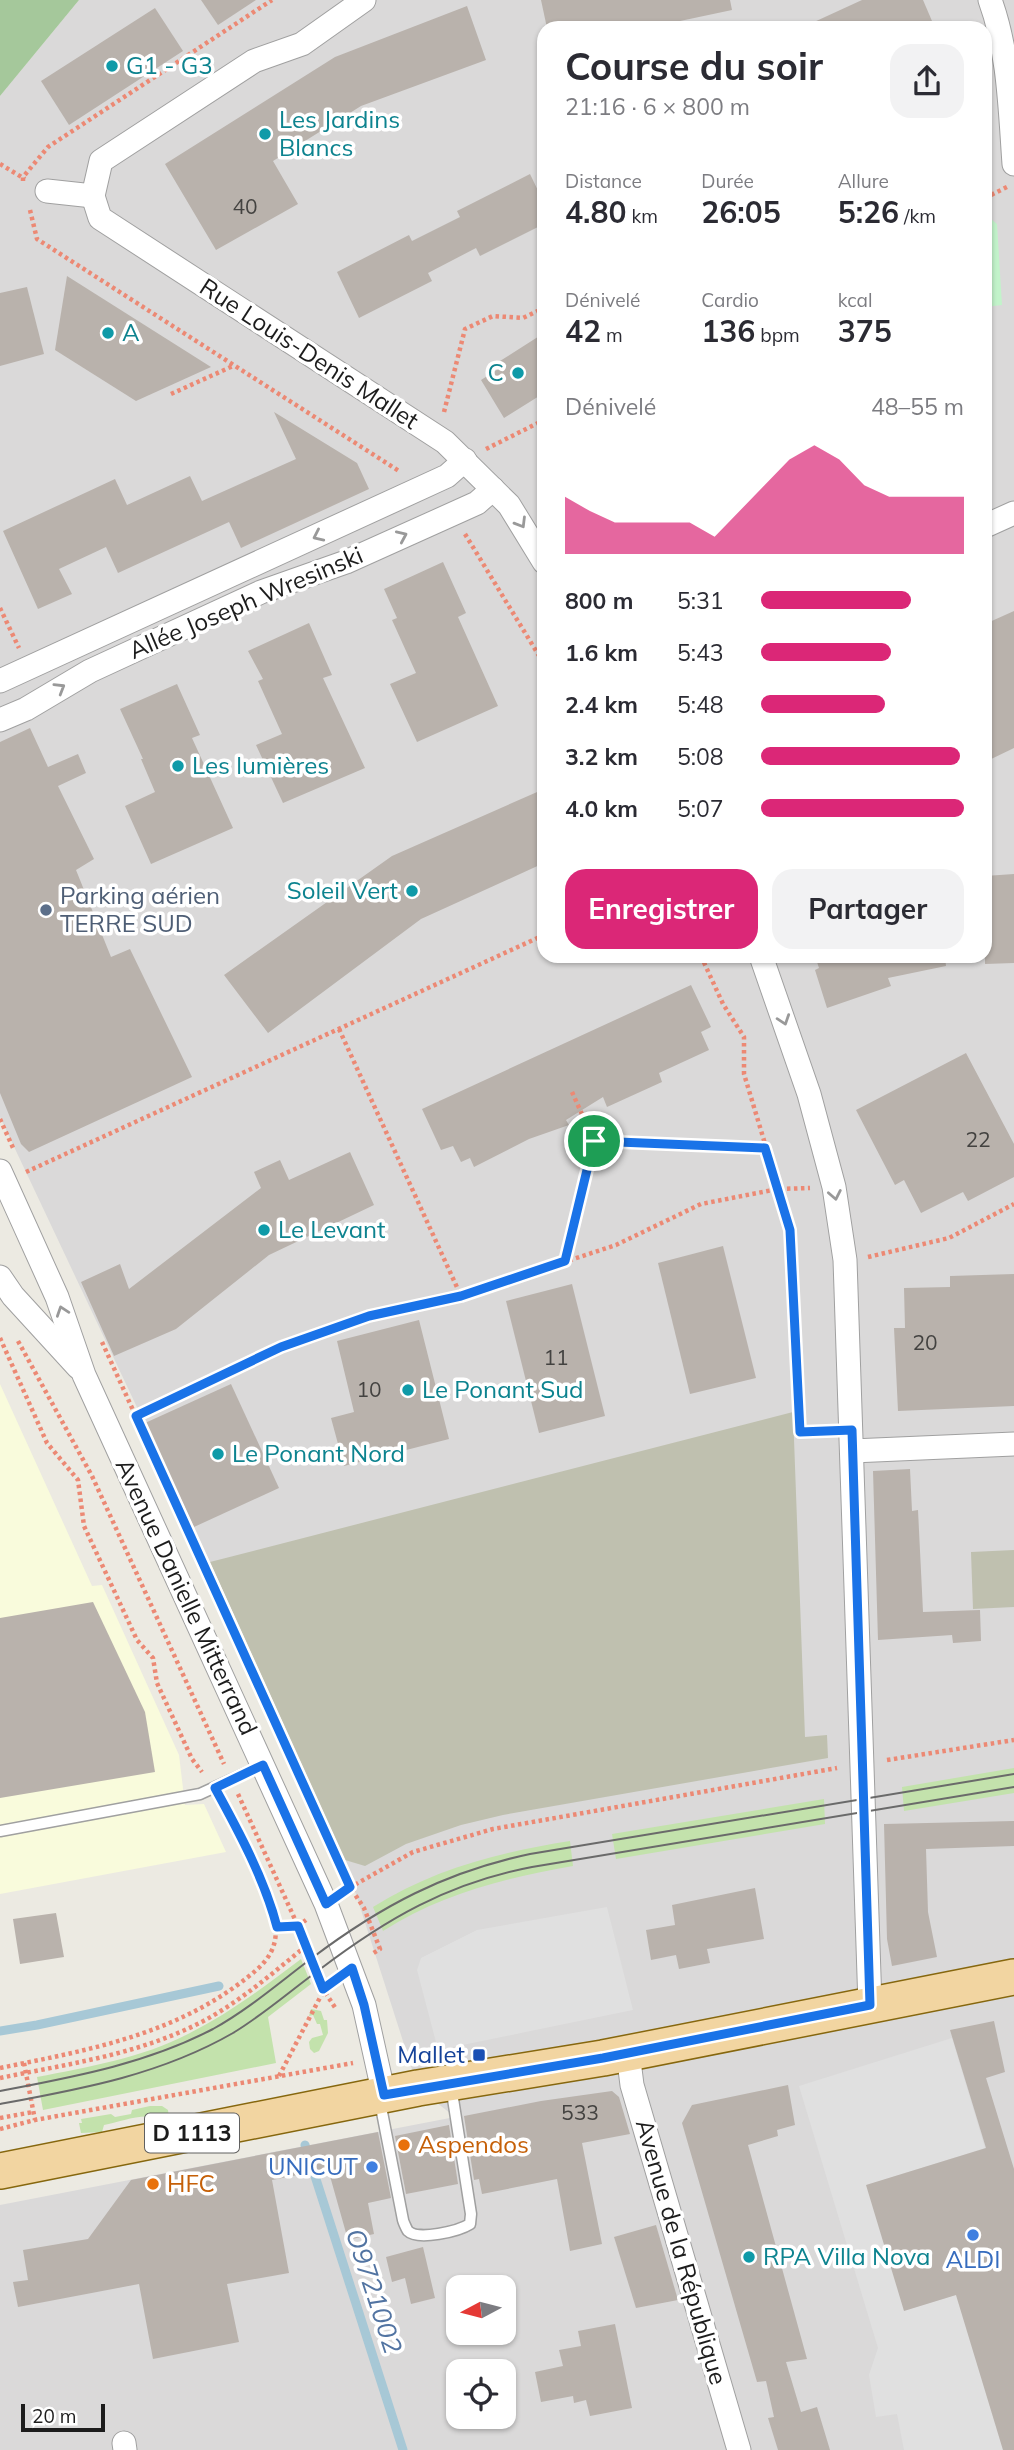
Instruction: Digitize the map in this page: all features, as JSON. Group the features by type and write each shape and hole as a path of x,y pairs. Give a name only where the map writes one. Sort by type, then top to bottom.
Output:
{"main road":[{"name":"D 1113","path":"0,2171 381,2095 628,2053 1014,1977"}],"street":[{"path":"47,191 93,196 101,161 254,61 302,44 364,0"},
{"path":"990,0 1000,28 1014,164"},
{"name":"Rue Louis-Denis Mallet","path":"93,196 100,218 438,438 465,460 509,505 537,551"},
{"name":"Allée Joseph Wresinski","path":"0,681 447,476 465,460"},
{"name":"Allée Joseph Wresinski","path":"0,720 26,709 90,671 261,592 346,562 477,503 493,489"},
{"path":"992,523 1014,513"},
{"path":"763,963 809,1094 834,1187 845,1260 870,2005"},
{"name":"Avenue Danielle Mitterrand","path":"10,1166 19,1213 57,1297 84,1375 326,1904 352,1968 371,2003 381,2095"},
{"name":"Avenue Danielle Mitterrand","path":"0,1277 13,1296 84,1375"},
{"path":"852,1441 1014,1444"},
{"name":"Avenue de la République","path":"628,2053 632,2085 739,2450"}],"lane":[{"path":"0,1831 200,1794 263,1765"},
{"path":"381,2095 403,2220 408,2231 417,2236 428,2235 464,2228 470,2224 471,2214 450,2082"}],"path":[{"path":"23,177 48,148 272,0"},
{"path":"992,195 1014,184"},
{"path":"37,239 397,470 429,475 433,482"},
{"path":"438,438 465,329 493,316 523,318 537,311"},
{"path":"171,394 234,366"},
{"path":"465,460 537,424"},
{"path":"452,513 537,653"},
{"path":"0,608 28,668"},
{"path":"25,1173 537,938"},
{"path":"704,963 723,1004 744,1037 744,1074 790,1230 800,1432 852,1441"},
{"path":"339,1029 461,1296"},
{"path":"565,1261 594,1141 572,1092"},
{"path":"0,1119 15,1151"},
{"path":"594,1141 765,1148"},
{"path":"10,1166 25,1173 39,1204 19,1213"},
{"path":"136,1416 281,1347 369,1316 461,1296 616,1245 701,1204 778,1189 834,1187"},
{"path":"845,1260 950,1238 1014,1204"},
{"path":"0,1338 47,1443 78,1480 84,1526 136,1640 153,1658 157,1684 192,1759 215,1788 232,1818 270,1903 277,1927 274,1948 266,1962 213,2003 146,2034 89,2050 0,2067"},
{"path":"17,1339 92,1476 298,1926 323,1989 342,2019"},
{"path":"102,1341 350,1887 364,1908 380,1949 323,1989 279,2077"},
{"path":"277,1927 298,1926 350,1887 413,1852 493,1829 1014,1740"},
{"path":"0,2078 124,2052 188,2028 254,1988 306,1946"},
{"path":"0,2129 35,2120 353,2064 350,2053"},
{"path":"24,2063 35,2120"},
{"path":"0,2118 33,2112"}],"shaded area":[{"path":"79,0 1014,0 1014,2450 0,2450 0,2205 455,2117 418,2088 345,1860 210,1562 0,1117 0,96"},
{"path":"0,1384 92,1586 102,1585 179,1755 185,1805 204,1804 226,1852 0,1894"},
{"path":"793,1412 805,1737 827,1735 828,1758 503,1815 461,1825 406,1844 365,1866 345,1860 210,1562"},
{"path":"1014,1550 1014,1607 973,1609 971,1552"},
{"path":"607,1907 633,2010 438,2050 417,1970 421,1958 477,1930"},
{"path":"952,2038 985,2148 867,2185 906,2310 956,2295 1003,2450 904,2450 897,2414 876,2417 869,2375 878,2348 799,2086"}],"green space":[{"path":"0,0 79,0 0,96"},
{"path":"992,220 997,224 1002,305 992,306"},
{"path":"1014,1768 1014,1793 904,1811 902,1787"},
{"path":"824,1799 825,1824 616,1859 612,1834"},
{"path":"570,1841 573,1866 474,1889 428,1907 383,1931 373,1907 443,1872 493,1857"},
{"path":"301,1959 311,1984 268,2017 276,2063 43,2110 37,2077 114,2061 170,2042 232,2009"},
{"path":"311,2009 321,2011 324,2020 327,2020 328,2033 319,2051 314,2053 309,2042 312,2038 323,2035 320,2024 317,2024 313,2015 309,2016"},
{"path":"162,2106 168,2110 169,2119 133,2118 104,2125 102,2132 81,2133 81,2119 131,2114 132,2110"}],"building":[{"path":"201,0 256,0 218,25"},
{"path":"541,0 730,0 732,10 680,21 546,21"},
{"path":"862,0 923,0 932,21 816,21"},
{"name":"Les Jardins Blancs","path":"467,6 486,60 361,106 273,161 298,204 216,250 165,164 335,57"},
{"name":"G1 - G3","path":"155,8 183,51 69,125 41,81"},
{"path":"530,174 537,188 537,228 480,256 476,248 428,273 432,281 359,318 337,272 409,235 412,241 460,217 457,211"},
{"name":"A","path":"67,276 211,367 136,401 55,350"},
{"path":"27,287 44,354 0,366 0,293"},
{"name":"C","path":"537,337 537,397 504,418 481,380 503,366 500,361"},
{"path":"274,412 357,463 369,489 241,548 229,522 118,573 106,547 59,569 72,594 38,609 3,531 115,479 127,505 190,476 202,501 296,459"},
{"path":"443,562 466,613 458,617 498,706 417,742 390,684 416,673 392,620 397,618 384,589"},
{"path":"1014,611 1014,748 992,759 992,621"},
{"name":"Les lumières","path":"309,623 332,675 323,678 365,768 283,803 256,745 282,734 258,681 263,679 248,651"},
{"name":"Les lumières","path":"177,684 200,735 192,738 233,828 151,864 125,806 155,792 120,709"},
{"name":"Parking aérien TERRE SUD","path":"30,728 48,767 78,754 86,773 58,786 94,859 76,870 111,957 130,949 192,1077 29,1152 21,1144 0,1093 0,742"},
{"name":"Soleil Vert","path":"537,792 537,866 421,919 268,1033 224,975 392,856"},
{"path":"1014,874 1014,963 985,964 992,963 992,876"},
{"path":"817,963 946,963 946,966 888,978 891,986 827,1008 815,970 819,968"},
{"path":"691,985 711,1027 701,1032 709,1050 659,1073 662,1082 607,1107 603,1097 566,1120 569,1125 529,1139 474,1167 470,1158 461,1162 453,1146 441,1150 422,1109"},
{"path":"966,1053 1014,1144 1014,1177 968,1201 963,1192 921,1213 904,1180 895,1185 856,1110"},
{"name":"Le Levant","path":"350,1152 374,1205 269,1255 176,1329 114,1356 81,1282 120,1264 129,1289 261,1188 254,1172 280,1160 289,1180"},
{"path":"723,1246 756,1378 690,1394 658,1263"},
{"path":"1014,1274 1014,1406 898,1411 894,1328 905,1328 904,1288 950,1287 950,1276"},
{"path":"572,1284 605,1416 539,1433 506,1301"},
{"name":"Le Ponant Sud","path":"419,1320 449,1439 344,1466 331,1418 354,1412 337,1341"},
{"name":"Le Ponant Nord","path":"231,1384 279,1488 194,1527 145,1423"},
{"path":"910,1469 912,1511 918,1510 923,1612 980,1610 981,1641 953,1643 952,1635 878,1640 873,1471"},
{"path":"93,1602 145,1712 155,1772 0,1798 0,1618"},
{"path":"1014,1821 1014,1846 926,1849 928,1912 937,1957 892,1966 887,1939 884,1824"},
{"path":"755,1888 764,1939 707,1949 710,1963 679,1969 676,1955 651,1960 646,1930 675,1925 672,1905"},
{"path":"56,1913 64,1957 20,1964 13,1919"},
{"path":"994,2021 1005,2072 986,2078 1014,2169 1014,2450 1003,2450 956,2295 904,2311 866,2185 986,2148 950,2030"},
{"name":"RPA Villa Nova","path":"788,2085 795,2125 777,2130 778,2136 748,2145 807,2359 786,2362 801,2412 817,2407 830,2450 778,2450 768,2418 774,2417 766,2381 757,2382 682,2123 692,2105"},
{"path":"612,2091 619,2097 630,2134 582,2143 602,2244 570,2251 557,2179 482,2194 479,2179 474,2180 464,2116"},
{"path":"449,2125 458,2184 406,2194 395,2136"},
{"path":"378,2132 391,2198 368,2203 374,2234 348,2240 328,2169 272,2180 289,2273 227,2284 239,2342 153,2359 139,2284 18,2307 13,2282 28,2280 23,2250 88,2239 131,2180"},
{"path":"656,2225 678,2300 636,2308 614,2237"},
{"path":"423,2247 435,2298 411,2304 405,2278 392,2282 386,2257"},
{"path":"615,2324 632,2408 590,2416 586,2400 574,2403 573,2396 541,2402 535,2372 563,2366 559,2350 581,2346 578,2331"}],"waterway":[{"name":"O9721002","path":"0,2031 219,1986"},
{"name":"O9721002","path":"305,2145 403,2450"}],"tram line":[{"path":"0,2091 109,2068 188,2041 239,2013 363,1922 415,1893 470,1871 530,1854 1014,1774"},
{"path":"0,2104 119,2079 177,2060 244,2026 344,1952 394,1919 445,1893 501,1874 1014,1787"}],"place":[{"name":"G1 - G3","path":"112,66"},
{"name":"Les Jardins Blancs","path":"265,134"},
{"name":"A","path":"108,333"},
{"name":"C","path":"518,373"},
{"name":"Les lumières","path":"178,766"},
{"name":"Soleil Vert","path":"412,891"},
{"name":"Parking aérien TERRE SUD","path":"46,910"},
{"name":"Le Levant","path":"264,1230"},
{"name":"Le Ponant Sud","path":"408,1390"},
{"name":"Le Ponant Nord","path":"218,1454"},
{"name":"Mallet","path":"479,2055"},
{"name":"Aspendos","path":"404,2145"},
{"name":"UNICUT","path":"372,2167"},
{"name":"HFC","path":"153,2184"},
{"name":"ALDI","path":"973,2235"},
{"name":"RPA Villa Nova","path":"749,2257"}],"route":[{"path":"594,1141 765,1148 790,1230 800,1432 852,1430 870,2005 603,2058 384,2095 364,2005 352,1968 323,1989 298,1926 277,1927 270,1903 232,1818 215,1788 263,1765 326,1904 350,1887 136,1416 281,1347 369,1316 461,1296 565,1261 594,1141"}]}
